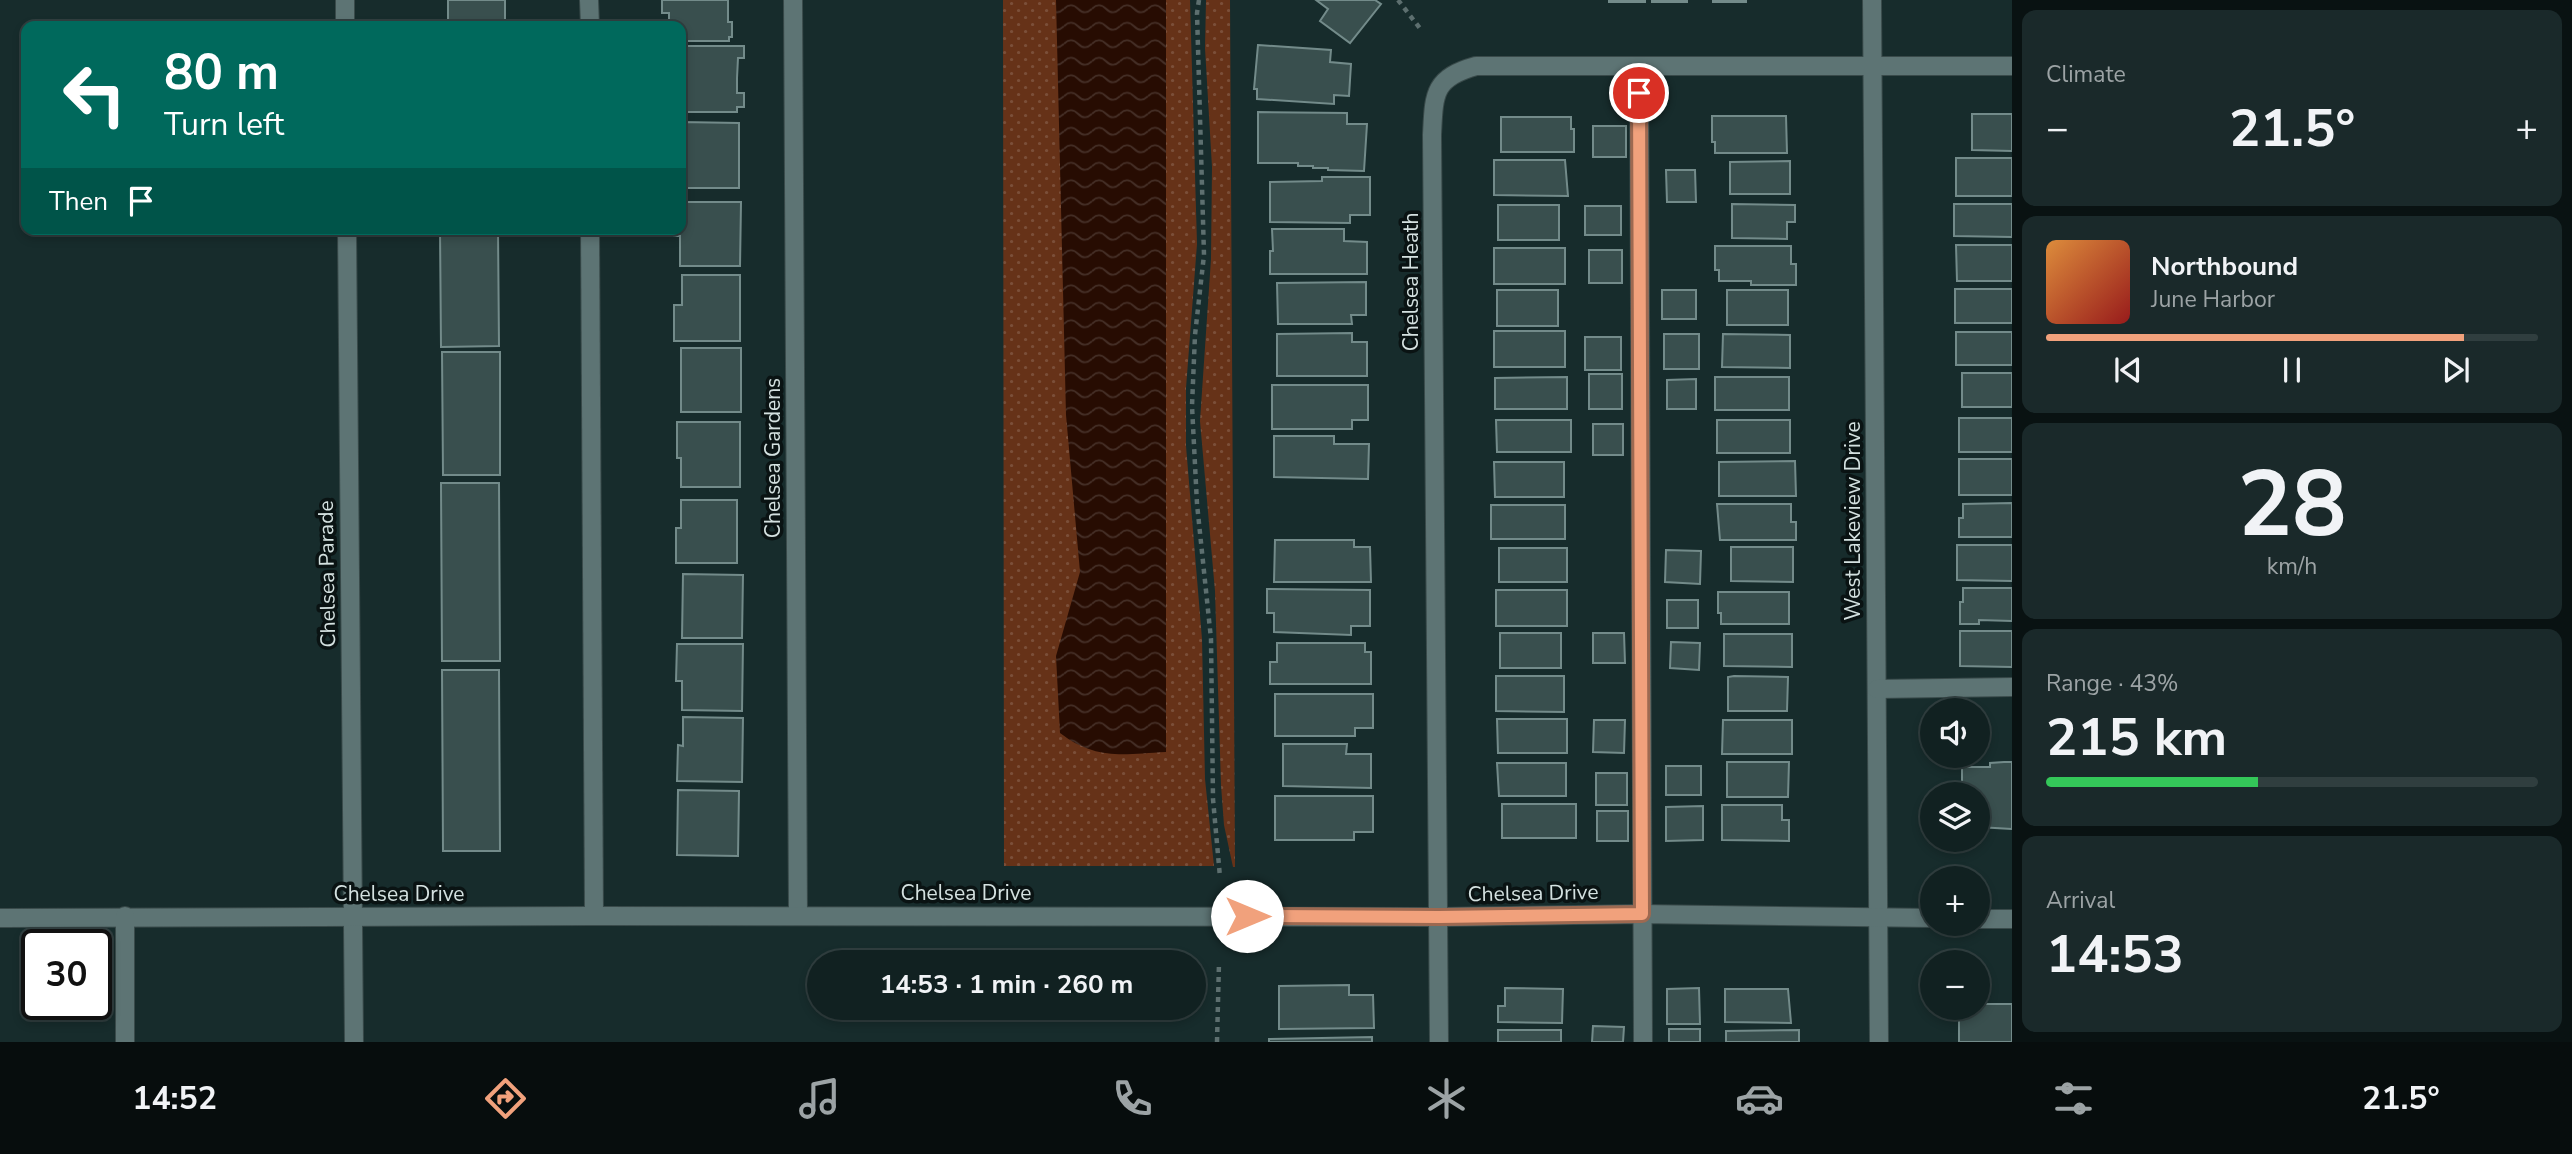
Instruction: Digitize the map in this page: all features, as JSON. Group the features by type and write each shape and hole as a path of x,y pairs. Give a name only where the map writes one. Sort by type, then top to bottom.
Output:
{"street":[{"path":"345,0 345,21"},
{"path":"589,0 590,21"},
{"name":"Chelsea Gardens","path":"793,0 798,916"},
{"name":"West Lakeview Drive","path":"1872,0 1879,1042"},
{"name":"Chelsea Heath","path":"1439,1042 1433,105 1440,84 1455,72 1476,66 2012,66"},
{"path":"1639,66 1643,1042"},
{"name":"Chelsea Parade","path":"347,235 354,1042"},
{"path":"590,235 594,916"},
{"path":"1877,689 2012,687"},
{"name":"Chelsea Drive","path":"0,918 1439,917 1642,914 1920,918"},
{"path":"125,916 125,1042"},
{"path":"1990,919 2012,919"}],"path":[{"path":"1199,0 1197,13 1204,255 1195,335 1192,406 1197,504 1211,639 1213,799 1220,877"},
{"path":"1398,0 1422,31"},
{"path":"1217,1042 1219,962"}],"shaded area":[{"path":"1003,0 1190,0 1197,244 1186,388 1186,446 1202,639 1205,779 1214,866 1004,866"},
{"path":"1206,0 1230,0 1235,867 1224,825 1215,591 1200,421 1211,259 1212,167 1205,48"}],"water":[{"path":"1056,0 1166,0 1166,752 1098,752 1073,742 1060,733 1056,656 1080,572 1066,415"}],"building":[{"path":"448,0 505,0 505,21 448,21"},
{"path":"662,0 728,0 728,22 732,22 732,37 729,37 729,41 686,41 686,21 669,21 669,13 662,13"},
{"path":"1316,0 1375,0 1381,4 1350,43 1320,21 1328,9"},
{"path":"1645,0 1645,2 1609,2"},
{"path":"1687,0 1687,2 1652,2"},
{"path":"1746,0 1746,2 1713,2"},
{"path":"1258,45 1331,50 1330,62 1351,64 1349,96 1334,95 1334,104 1257,99 1257,89 1254,89"},
{"path":"686,46 744,46 744,58 738,58 737,93 744,93 744,107 737,107 737,112 686,112"},
{"path":"1258,112 1347,113 1347,124 1367,124 1364,171 1328,170 1298,166 1298,163 1258,163"},
{"path":"1972,114 2012,114 2012,151 1972,150"},
{"path":"1712,116 1786,116 1787,153 1715,153 1715,142 1712,142"},
{"path":"1501,117 1571,117 1574,152 1501,152"},
{"path":"686,122 739,123 739,188 686,188"},
{"path":"1593,126 1626,126 1626,157 1593,157"},
{"path":"1956,158 2012,158 2012,196 1956,196"},
{"path":"1494,160 1565,160 1568,196 1494,195"},
{"path":"1790,161 1790,194 1730,194 1730,162"},
{"path":"1666,170 1695,170 1696,202 1667,202"},
{"path":"1322,177 1370,177 1370,215 1350,215 1350,223 1270,222 1270,182 1322,181"},
{"path":"686,202 741,202 740,266 680,266 680,236 674,236 686,235"},
{"path":"1732,204 1795,205 1795,222 1787,222 1787,239 1732,238"},
{"path":"1954,204 2012,204 2012,237 1954,236"},
{"path":"1498,205 1559,205 1559,240 1498,240"},
{"path":"1585,206 1621,206 1621,235 1585,235"},
{"path":"1272,229 1344,229 1344,241 1367,242 1367,274 1270,274"},
{"path":"440,235 498,235 499,346 441,347"},
{"path":"1956,245 2012,245 2012,281 1957,281"},
{"path":"1715,246 1791,246 1791,264 1796,264 1796,285 1751,285 1751,281 1719,281 1719,270 1715,270"},
{"path":"1494,248 1565,248 1565,284 1494,284"},
{"path":"1589,250 1622,250 1622,283 1589,283"},
{"path":"682,275 740,275 740,341 674,341 674,305 682,305"},
{"path":"1366,282 1366,315 1351,315 1352,324 1278,324 1277,283"},
{"path":"1955,289 2012,289 2012,323 1955,323"},
{"path":"1497,290 1558,290 1558,326 1497,326"},
{"path":"1662,290 1696,290 1696,319 1662,319"},
{"path":"1727,290 1788,290 1788,325 1727,325"},
{"path":"1494,331 1565,331 1565,367 1494,367"},
{"path":"1956,332 2012,332 2012,365 1956,365"},
{"path":"1352,333 1352,342 1367,342 1367,376 1277,376 1277,334"},
{"path":"1664,334 1699,334 1699,369 1664,369"},
{"path":"1723,334 1790,335 1790,368 1722,367"},
{"path":"1585,337 1621,337 1621,370 1585,370"},
{"path":"681,348 741,348 741,412 681,412"},
{"path":"442,352 500,352 500,475 443,475"},
{"path":"1962,373 2012,373 2012,407 1962,407"},
{"path":"1589,374 1622,374 1622,409 1589,409"},
{"path":"1567,377 1567,409 1495,409 1495,378"},
{"path":"1715,377 1789,377 1789,410 1715,410"},
{"path":"1696,379 1696,409 1667,409 1667,380"},
{"path":"1272,385 1368,385 1368,420 1352,420 1352,429 1272,429"},
{"path":"1959,418 2012,418 2012,452 1959,452"},
{"path":"1496,420 1571,420 1571,452 1497,452"},
{"path":"1717,420 1790,420 1790,453 1717,453"},
{"path":"677,422 740,422 740,487 681,487 681,458 677,458"},
{"path":"1593,424 1623,424 1623,455 1593,455"},
{"path":"1274,436 1334,436 1334,444 1369,444 1368,479 1274,477"},
{"path":"1959,459 2012,459 2012,495 1959,495"},
{"path":"1795,461 1796,496 1719,496 1719,462"},
{"path":"1494,462 1564,462 1564,497 1495,497"},
{"path":"441,483 499,483 500,661 442,661"},
{"path":"681,500 737,500 737,563 676,563 676,528 681,528"},
{"path":"2012,503 2012,537 1959,537 1959,518 1963,518 1963,504"},
{"path":"1717,504 1791,504 1791,522 1796,522 1796,540 1720,540"},
{"path":"1491,505 1565,505 1565,539 1491,539"},
{"path":"1275,540 1354,540 1354,547 1370,547 1371,582 1274,582"},
{"path":"1957,545 2012,545 2012,581 1957,580"},
{"path":"1731,547 1793,547 1793,582 1731,581"},
{"path":"1499,548 1567,548 1567,582 1499,582"},
{"path":"1666,550 1701,551 1700,584 1665,582"},
{"path":"683,574 743,575 742,638 682,638"},
{"path":"1963,588 2012,588 2012,621 1979,620 1979,624 1960,624"},
{"path":"1267,589 1370,590 1370,626 1351,626 1351,635 1274,632 1274,613 1267,613"},
{"path":"1496,590 1567,590 1567,626 1496,626"},
{"path":"1718,592 1789,592 1789,624 1721,624"},
{"path":"1667,600 1698,600 1698,628 1667,628"},
{"path":"1960,631 2012,631 2012,667 1960,666"},
{"path":"1500,633 1561,633 1561,668 1500,668"},
{"path":"1593,633 1624,633 1625,663 1593,663"},
{"path":"1724,634 1792,634 1792,667 1724,666"},
{"path":"1671,642 1700,643 1699,670 1670,668"},
{"path":"1277,643 1365,643 1365,652 1371,652 1371,684 1270,684 1270,662 1277,662"},
{"path":"677,644 743,644 742,711 682,710 682,681 676,681"},
{"path":"442,670 499,670 500,851 443,851"},
{"path":"1496,676 1564,676 1564,712 1496,711"},
{"path":"1728,677 1788,677 1787,711 1728,711"},
{"path":"1275,694 1373,694 1373,728 1355,728 1355,736 1275,736"},
{"path":"683,717 743,718 742,782 677,781 678,745 683,746"},
{"path":"1497,719 1567,719 1567,753 1498,753"},
{"path":"1594,720 1625,720 1624,753 1593,752"},
{"path":"1723,720 1792,720 1792,754 1722,754"},
{"path":"1283,744 1347,744 1346,754 1371,754 1371,788 1283,786"},
{"path":"1727,762 1789,762 1788,797 1727,797"},
{"path":"2012,762 2012,829 1990,828 1990,782 1962,782 1962,768 1990,768 1990,763"},
{"path":"1497,763 1566,763 1566,796 1499,796"},
{"path":"1666,766 1701,766 1701,795 1666,795"},
{"path":"1596,773 1627,773 1627,805 1596,805"},
{"path":"678,790 739,791 738,856 677,855"},
{"path":"1275,796 1373,796 1373,832 1354,832 1354,840 1275,840"},
{"path":"1502,804 1576,804 1576,838 1502,838"},
{"path":"1722,805 1782,805 1782,820 1789,820 1789,841 1722,840"},
{"path":"1703,806 1703,840 1666,841 1666,807"},
{"path":"1597,811 1628,811 1628,841 1597,841"},
{"path":"1349,985 1349,995 1373,995 1374,1028 1279,1029 1279,986"},
{"path":"1505,988 1563,989 1562,1023 1498,1022 1498,1006 1505,1006"},
{"path":"1699,988 1700,1024 1667,1024 1667,989"},
{"path":"1725,989 1788,989 1791,1023 1725,1022"},
{"path":"1990,1004 2012,1004 2012,1042 1959,1042 1959,1020 1990,1020"},
{"path":"1593,1026 1624,1027 1623,1042 1592,1042"},
{"path":"1669,1029 1700,1029 1700,1042 1669,1042"},
{"path":"1498,1030 1561,1030 1561,1042 1498,1042"},
{"path":"1799,1030 1799,1042 1726,1042 1726,1031"},
{"path":"1372,1037 1372,1042 1269,1042 1269,1039"}],"route":[{"path":"1247,916 1642,914 1639,93"}]}
